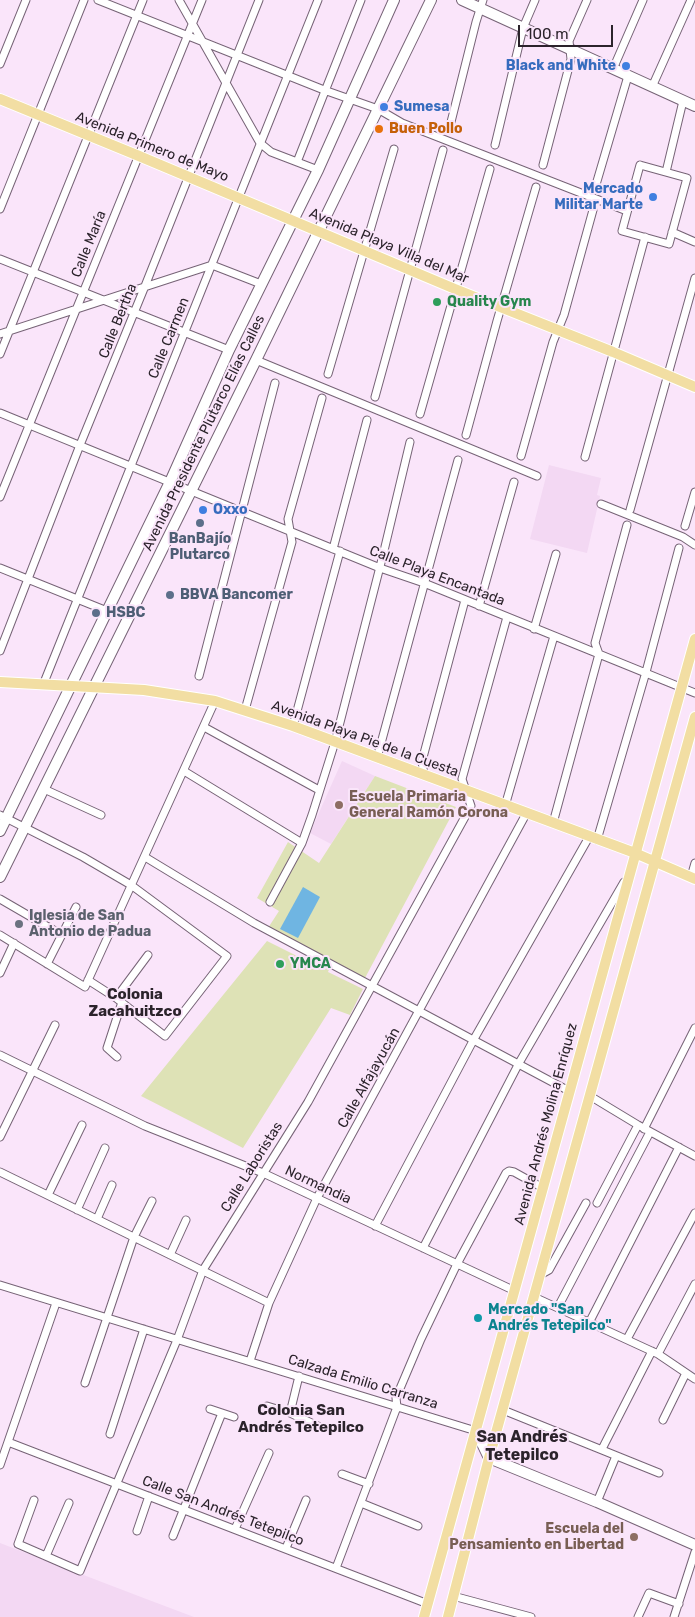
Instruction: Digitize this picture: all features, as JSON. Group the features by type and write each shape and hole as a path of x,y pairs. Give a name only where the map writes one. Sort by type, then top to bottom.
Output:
{"main road":[{"name":"Avenida Presidente Plutarco Elías Calles","path":"0,831 3,817 71,687 170,482 229,350 318,170 394,0"},
{"name":"Avenida Presidente Plutarco Elías Calles","path":"0,877 256,360 431,0"},
{"path":"462,0 481,4 523,28 695,106"},
{"name":"Avenida Primero de Mayo","path":"0,100 294,220"},
{"name":"Avenida Playa Villa del Mar","path":"294,220 455,289 695,387"},
{"name":"Avenida Andrés Molina Enríquez","path":"424,1617 695,639"},
{"name":"Avenida Playa Pie de la Cuesta","path":"0,682 144,690 216,701 293,726 466,792 635,853 693,878"},
{"path":"448,1617 502,1410 695,718"},
{"path":"476,1431 489,1458 695,1545"}],"street":[{"path":"0,64 26,0"},
{"path":"0,209 84,0"},
{"path":"98,0 324,90 378,109 402,122 627,211"},
{"path":"0,354 143,0"},
{"path":"179,0 260,144 271,152 318,170"},
{"name":"Calle María","path":"0,497 202,0"},
{"name":"Calle Bertha","path":"0,650 80,445 135,313 259,0"},
{"name":"Calle Carmen","path":"43,685 318,0"},
{"path":"297,162 361,0"},
{"path":"495,145 523,28 535,0"},
{"path":"543,165 571,59 569,41 587,0"},
{"path":"613,70 643,0"},
{"path":"652,87 691,0"},
{"path":"449,130 481,4"},
{"path":"595,188 628,76"},
{"path":"666,172 683,100"},
{"path":"328,374 394,149"},
{"path":"375,397 443,150"},
{"path":"640,165 666,172 687,178 669,244 622,231 640,165"},
{"path":"420,414 490,170"},
{"path":"466,435 536,187"},
{"path":"521,456 564,315 593,210"},
{"path":"672,232 695,242"},
{"path":"585,457 644,237"},
{"path":"0,259 229,350"},
{"path":"0,334 212,265 261,284"},
{"path":"630,510 695,278"},
{"path":"256,360 537,476"},
{"path":"199,676 274,383"},
{"path":"245,710 292,542 288,519 322,398"},
{"name":"Calle Playa Encantada","path":"0,413 380,568 465,600 695,693"},
{"path":"293,726 367,420"},
{"path":"270,902 302,842 334,742 380,568 410,442"},
{"path":"377,758 458,460"},
{"path":"479,606 514,482"},
{"path":"686,526 695,492"},
{"path":"602,504 683,537 695,545"},
{"path":"553,823 599,654 595,643 627,525"},
{"path":"375,1226 474,1039 593,838 646,672 679,548"},
{"path":"534,629 556,554"},
{"path":"0,568 107,611"},
{"path":"424,775 422,761 465,600"},
{"name":"Calle Laboristas","path":"46,1556 80,1571 177,1340 203,1270 308,1102 471,806 462,779 507,617"},
{"path":"505,806 554,636"},
{"path":"86,983 216,701"},
{"path":"204,727 319,790"},
{"path":"184,770 302,842"},
{"path":"44,789 101,815"},
{"name":"Calle Alfajayucán","path":"250,1361 269,1303 317,1198 526,814"},
{"path":"0,935 47,964 119,1000 165,1036 227,956 131,885 83,857 3,817"},
{"path":"144,857 254,923 520,1063 569,1091"},
{"path":"693,878 695,863"},
{"path":"423,1248 520,1063 630,873"},
{"path":"0,899 62,935"},
{"path":"47,964 76,907"},
{"path":"0,973 14,943"},
{"path":"117,1057 107,1048 119,1000 148,955"},
{"path":"0,1136 55,1025"},
{"path":"558,1307 644,1128 695,1028"},
{"name":"Normandia","path":"0,1055 145,1126 263,1173 515,1291"},
{"path":"590,1096 695,1156"},
{"path":"48,1195 82,1125"},
{"path":"597,1203 644,1128"},
{"path":"590,1322 679,1147"},
{"path":"76,1210 105,1148"},
{"path":"336,1568 397,1407 396,1398 457,1264 506,1173 509,1171 514,1172 543,1188"},
{"path":"0,1172 269,1303"},
{"path":"97,1219 112,1185"},
{"path":"85,1383 134,1237 152,1201"},
{"path":"540,1275 549,1270 586,1203"},
{"path":"627,1339 695,1213"},
{"path":"170,1255 186,1220"},
{"path":"602,1449 695,1284"},
{"name":"Calzada Emilio Carranza","path":"0,1285 476,1431"},
{"path":"534,1297 655,1352 695,1379"},
{"path":"0,1466 56,1303"},
{"path":"110,1434 144,1330"},
{"path":"663,1420 686,1373"},
{"path":"290,1413 299,1376"},
{"path":"267,1406 290,1413 318,1426"},
{"path":"210,1409 234,1417"},
{"path":"502,1410 659,1473"},
{"path":"173,1536 222,1413"},
{"name":"Calle San Andrés Tetepilco","path":"8,1442 428,1604"},
{"path":"235,1529 269,1453"},
{"path":"597,1502 616,1456"},
{"path":"342,1474 369,1484"},
{"path":"137,1531 149,1496"},
{"path":"34,1500 18,1544 46,1556 69,1503"},
{"path":"286,1548 306,1500"},
{"path":"361,1504 418,1526"},
{"path":"674,1617 695,1552"},
{"path":"638,1617 649,1593 679,1604"},
{"path":"453,1596 503,1613 531,1617"}],"shaded area":[{"path":"549,465 601,478 597,495 600,496 587,553 530,539"},
{"name":"Escuela Primaria General Ramón Corona","path":"342,761 375,776 331,844 310,833"},
{"path":"0,1543 141,1597 194,1617 0,1617"}],"green space":[{"name":"YMCA","path":"375,776 456,807 365,978 332,962 328,972 363,989 350,1015 331,1008 243,1148 141,1096 267,941 325,970 329,961 268,928 279,911 257,898 288,842 319,863"}],"water":[{"path":"303,887 320,897 298,938 280,929"}],"place":[{"name":"Black and White","path":"626,66"},
{"name":"Sumesa","path":"384,107"},
{"name":"Buen Pollo","path":"379,129"},
{"name":"Mercado Militar Marte","path":"653,197"},
{"name":"Quality Gym","path":"437,302"},
{"name":"Oxxo","path":"203,510"},
{"name":"BanBajío Plutarco","path":"200,523"},
{"name":"BBVA Bancomer","path":"170,595"},
{"name":"HSBC","path":"96,613"},
{"name":"Escuela Primaria General Ramón Corona","path":"339,805"},
{"name":"Iglesia de San Antonio de Padua","path":"19,924"},
{"name":"YMCA","path":"280,964"},
{"name":"Mercado \"San Andrés Tetepilco\"","path":"478,1318"},
{"name":"Escuela del Pensamiento en Libertad","path":"634,1537"}],"district":[{"name":"Colonia Zacahuitzco","path":"135,1004"},
{"name":"Colonia San Andrés Tetepilco","path":"301,1420"},
{"name":"San Andrés Tetepilco","path":"522,1446"}]}
